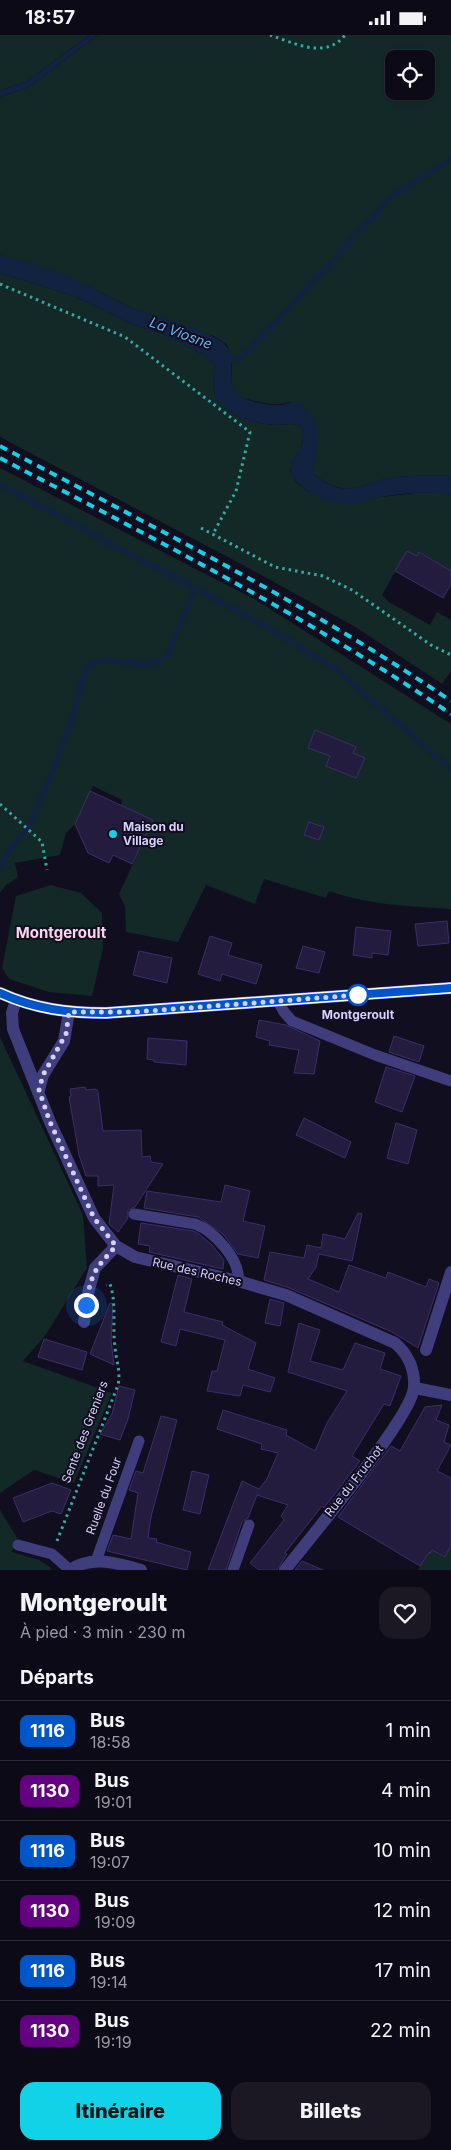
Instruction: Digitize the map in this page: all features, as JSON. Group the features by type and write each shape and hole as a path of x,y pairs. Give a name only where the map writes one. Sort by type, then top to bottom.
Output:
{"main road":[{"path":"0,993 44,1009 69,1012 134,1012 451,987"}],"street":[{"name":"Rue des Roches","path":"16,1000 12,1013 14,1029 50,1122 94,1218 116,1246 135,1257 238,1281 286,1295 395,1343 408,1358 415,1388"},
{"path":"39,1090 43,1075 66,1034 69,1012"},
{"path":"84,1322 88,1289 96,1268 116,1246"},
{"path":"426,1350 451,1272"},
{"path":"415,1388 450,1393"},
{"name":"Rue du Fruchot","path":"285,1570 394,1429 415,1388"},
{"path":"70,1570 86,1561 96,1561 141,1570"}],"lane":[{"path":"278,1001 292,1021 374,1055 451,1081"},
{"path":"134,1214 203,1227 216,1236 235,1264 239,1274 238,1281"},
{"name":"Ruelle du Four","path":"96,1561 139,1441"},
{"path":"233,1570 249,1525"},
{"path":"18,1545 52,1553 70,1570"}],"path":[{"path":"270,35 305,47 327,48 338,44 345,35"},
{"path":"0,284 125,337 250,432 236,491 213,534"},
{"path":"201,529 275,567 323,576 352,590 431,645 451,655"},
{"path":"0,804 42,842 47,870"},
{"name":"Sente des Greniers","path":"52,1553 118,1385 120,1375 115,1347 114,1297 110,1284 88,1289"}],"green space":[{"path":"0,35 90,35 27,81 0,91"},
{"path":"98,35 451,35 451,475 397,477 355,488 336,487 313,474 312,465 317,450 290,402 269,404 246,399 235,393 231,385 232,362 227,345 214,336 136,310 71,278 0,255 0,97 29,87"},
{"path":"0,273 74,296 134,325 163,334 207,357 214,365 213,385 215,396 226,409 250,421 276,425 292,424 302,427 301,449 292,462 290,471 296,482 307,491 357,504 373,498 415,493 441,493 451,496 451,571 420,552 417,556 407,551 382,595 389,602 430,625 437,612 451,620 451,671 442,684 357,628 243,565 0,437"},
{"path":"0,468 256,600 451,724 451,909 374,902 329,891 326,898 264,879 255,904 206,885 178,942 126,932 125,906 119,894 153,820 121,805 122,800 93,786 75,824 66,833 60,855 15,863 18,877 5,886 0,893"},
{"path":"51,885 81,893 102,913 103,949 92,996 49,992 9,979 2,968 16,896"},
{"path":"0,1037 83,1215 87,1268 45,1336 23,1361 112,1393 74,1483 34,1470 0,1493"},
{"path":"0,1510 17,1538 12,1552 39,1560 50,1567 51,1570 0,1570"},
{"path":"451,1545 451,1570 418,1570 429,1552 432,1550 444,1557"}],"water":[{"path":"90,35 98,35 29,87 0,97 0,91 27,81"},
{"name":"La Viosne","path":"0,255 63,274 137,310 200,330 219,340 228,349 231,358 232,387 239,395 252,401 275,405 297,401 308,411 315,423 318,436 313,474 325,482 345,489 396,477 451,475 451,496 433,493 413,493 348,504 329,501 319,497 302,487 295,480 290,469 302,444 302,427 292,424 275,425 259,423 233,414 215,396 213,389 214,365 207,357 163,334 134,325 74,296 0,273"}],"building":[{"path":"407,551 417,556 419,552 451,571 451,584 443,598 395,571"},
{"path":"315,730 356,747 353,753 365,758 356,778 326,766 330,756 308,748"},
{"name":"Maison du Village","path":"90,791 153,820 132,864 113,855 109,863 88,853 75,824"},
{"path":"309,822 324,827 319,840 304,835"},
{"path":"447,921 449,943 418,946 415,924"},
{"path":"356,927 391,931 388,955 372,953 372,958 353,955"},
{"path":"210,936 232,943 228,955 262,965 256,984 222,974 220,981 198,974"},
{"path":"303,946 325,952 319,973 296,968"},
{"path":"139,951 172,958 167,983 133,975"},
{"path":"259,1020 286,1025 320,1041 314,1074 294,1073 299,1050 269,1045 270,1041 256,1037"},
{"path":"394,1036 424,1046 419,1062 389,1052"},
{"path":"148,1038 187,1041 186,1065 154,1062 154,1060 147,1059"},
{"path":"386,1067 415,1076 402,1112 375,1102"},
{"path":"85,1087 86,1090 96,1089 98,1092 103,1131 141,1130 142,1157 150,1156 151,1162 163,1164 135,1207 128,1210 128,1218 118,1232 109,1224 114,1185 98,1186 98,1176 86,1176 79,1155 69,1097 71,1096 70,1089"},
{"path":"304,1118 351,1142 345,1158 296,1135"},
{"path":"396,1123 417,1130 408,1164 387,1158"},
{"path":"225,1185 250,1191 243,1221 265,1226 258,1258 238,1254 223,1234 198,1217 144,1208 147,1191 221,1202"},
{"path":"358,1213 362,1214 352,1261 319,1254 316,1267 308,1279 339,1292 349,1265 386,1278 388,1272 426,1287 429,1279 439,1283 418,1348 392,1332 287,1287 264,1280 270,1252 304,1258 307,1245 321,1248 323,1234 345,1239"},
{"path":"141,1223 193,1231 199,1234 212,1245 224,1260 223,1269 149,1252 150,1246 138,1244"},
{"path":"178,1275 192,1279 184,1312 223,1322 222,1325 256,1343 248,1369 275,1378 270,1392 243,1385 240,1396 207,1391 212,1371 217,1371 225,1340 180,1329 176,1346 161,1342"},
{"path":"270,1299 284,1303 280,1326 265,1323"},
{"path":"110,1303 113,1304 111,1341 114,1365 90,1354"},
{"path":"299,1323 320,1330 310,1361 343,1370 355,1343 385,1353 380,1369 401,1376 390,1406 384,1404 352,1456 360,1461 324,1508 322,1506 285,1553 287,1554 277,1570 259,1570 250,1563 284,1520 281,1516 288,1505 257,1495 248,1518 242,1522 226,1570 208,1570 242,1481 259,1489 267,1479 278,1453 261,1449 262,1444 217,1429 223,1410 287,1430 286,1435 315,1451 327,1423 347,1391 288,1372"},
{"path":"44,1339 87,1352 82,1370 38,1357"},
{"path":"119,1386 135,1390 128,1419 120,1440 100,1434 112,1414"},
{"path":"442,1405 436,1420 449,1425 444,1442 451,1445 437,1471 451,1478 451,1545 445,1557 432,1550 420,1566 338,1517 391,1446 400,1451 425,1407"},
{"path":"161,1416 177,1420 151,1517 148,1538 157,1539 156,1542 191,1552 187,1570 107,1551 113,1535 131,1539 138,1493 129,1490 136,1471 143,1473"},
{"path":"192,1471 209,1475 200,1514 183,1510"},
{"path":"52,1483 71,1490 61,1514 52,1511 23,1522 13,1498"},
{"path":"302,1561 323,1570 295,1570"}],"waterway":[{"path":"227,361 238,358 249,351 390,198 451,159"},
{"path":"0,485 267,627 335,669 451,769"},
{"path":"0,867 7,853 29,826 41,799 67,734 86,668 95,663 105,661 149,664 159,661 168,655 195,588"}],"railway":[{"path":"0,446 286,599 451,701"},
{"path":"0,458 286,611 397,678 451,714"}],"bus line":[{"name":"1116","path":"0,993 29,1005 51,1010 106,1013 451,988"}],"place":[{"name":"Maison du Village","path":"113,834"},
{"name":"Montgeroult","path":"358,995"}],"district":[{"name":"Montgeroult","path":"61,933"}],"route":[{"path":"86,1305 88,1289 96,1268 116,1246 94,1218 50,1122 39,1090 47,1067 64,1041 68,1027 69,1012 134,1012 358,995"}]}
